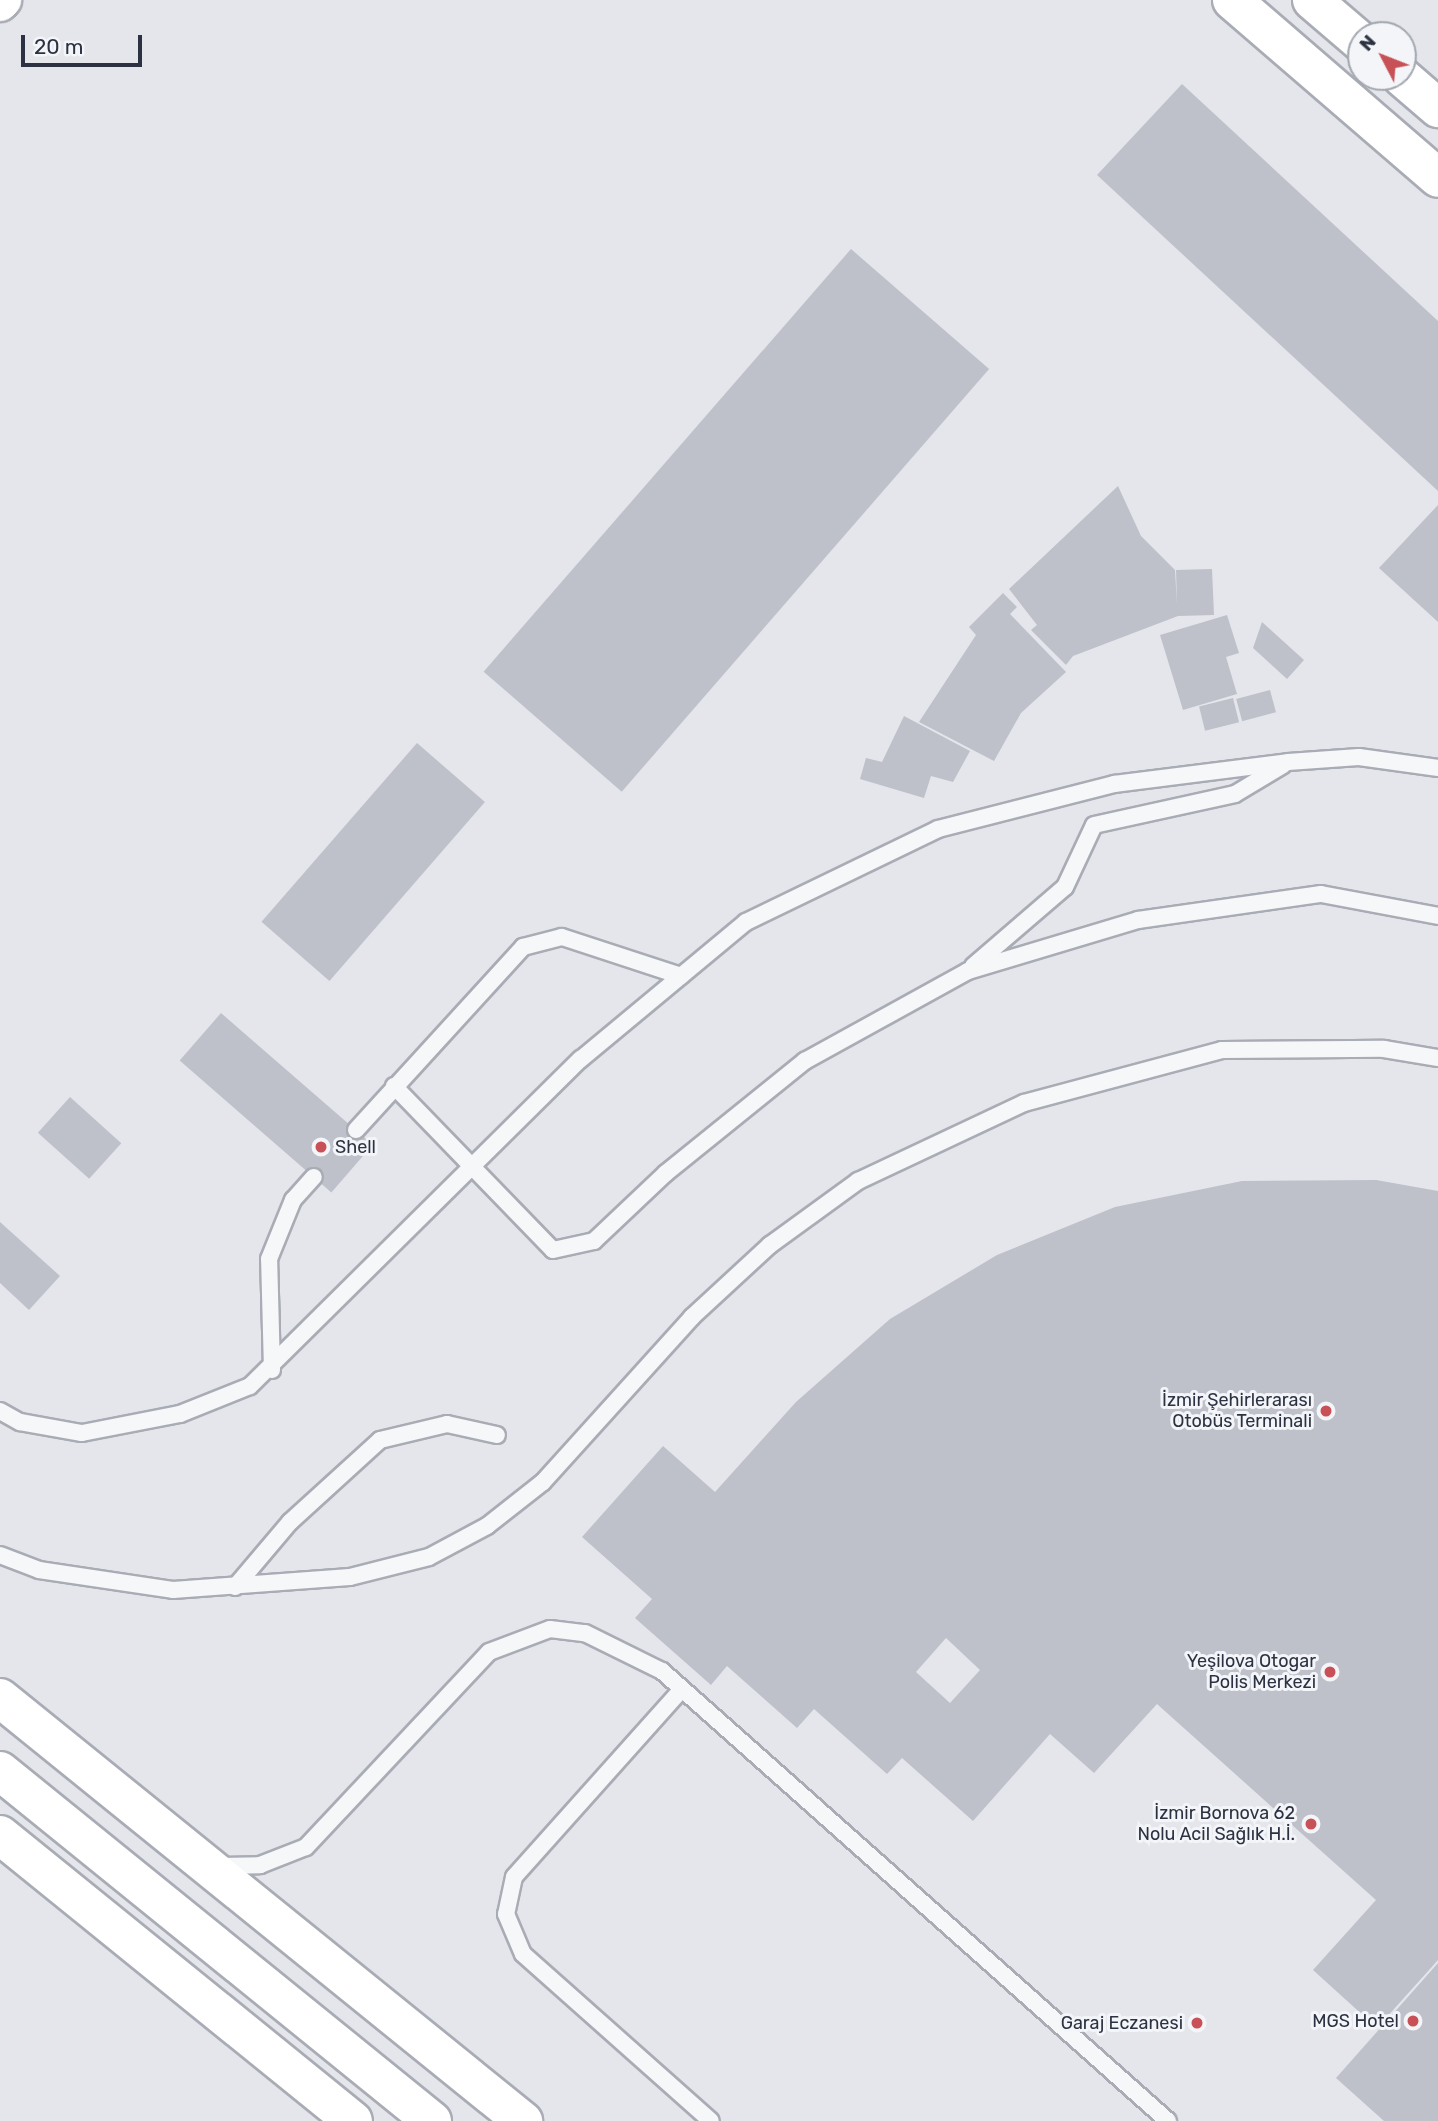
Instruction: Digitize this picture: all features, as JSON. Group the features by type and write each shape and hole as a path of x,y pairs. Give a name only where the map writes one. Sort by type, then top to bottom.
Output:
{"main road":[{"path":"1232,0 1438,178"},
{"path":"1312,0 1347,30"},
{"path":"1417,90 1438,108"},
{"path":"0,1698 523,2121"},
{"path":"0,1771 432,2121"},
{"path":"0,1835 352,2121"},
{"path":"0,1870 312,2121"}],"lane":[{"path":"0,1411 58,1431 99,1431 224,1399 272,1370 470,1167 581,1059 746,922 938,829 1114,784 1288,762 1359,757 1438,768"},
{"path":"394,1086 470,1167 554,1250 594,1241 666,1173 805,1061 968,971 1065,887 1094,825 1235,794 1288,762"},
{"path":"968,971 1138,920 1321,894 1438,916"},
{"path":"355,1130 523,947 562,937 681,975"},
{"path":"0,1555 103,1582 173,1590 278,1585 388,1572 487,1526 543,1482 692,1317 770,1245 858,1181 1024,1103 1222,1050 1384,1049 1438,1058"},
{"path":"272,1370 269,1259 293,1200 314,1177"},
{"path":"235,1587 290,1522 380,1440 447,1424 497,1435"},
{"path":"207,1865 260,1865 306,1847 505,1642 550,1629 585,1633 629,1650 682,1689 1168,2121"},
{"path":"682,1689 520,1869 507,1895 506,1914 523,1954 711,2121"}],"building":[{"path":"1182,84 1438,321 1438,491 1097,175"},
{"path":"851,249 989,369 622,792 484,672"},
{"path":"1118,486 1141,536 1175,570 1177,604 1176,570 1212,569 1214,615 1178,616 1073,656 1066,665 1031,630 1037,625 1009,589"},
{"path":"1438,505 1438,622 1379,568"},
{"path":"1003,593 1017,607 1010,614 1066,672 1021,713 994,761 919,722 976,635 969,627"},
{"path":"1227,615 1239,653 1226,657 1237,694 1183,710 1160,635"},
{"path":"1262,622 1304,660 1287,679 1253,648"},
{"path":"1270,690 1276,712 1242,721 1236,699"},
{"path":"1233,698 1239,722 1205,731 1199,706"},
{"path":"904,716 970,751 953,782 931,776 924,798 860,779 866,758 882,762"},
{"path":"417,743 485,802 329,981 262,922"},
{"path":"221,1013 373,1145 331,1192 180,1061"},
{"path":"70,1097 121,1143 89,1179 38,1133"},
{"path":"1376,1180 1438,1191 1438,1960 1377,2028 1313,1970 1376,1900 1157,1704 1094,1773 1050,1734 973,1821 902,1758 887,1774 814,1709 797,1728 727,1666 711,1685 635,1618 652,1599 582,1537 663,1446 715,1492 796,1402 890,1319 997,1255 1115,1207 1242,1181","holes":["946,1638 980,1670 950,1703 916,1672"]},
{"path":"0,1222 60,1276 29,1310 0,1283"},
{"name":"MGS Hotel","path":"1438,1963 1438,2121 1384,2121 1336,2078"}],"place":[{"name":"Shell","path":"321,1147"},
{"name":"İzmir Şehirlerarası Otobüs Terminali","path":"1326,1411"},
{"name":"Yeşilova Otogar Polis Merkezi","path":"1330,1672"},
{"name":"İzmir Bornova 62 Nolu Acil Sağlık H.İ.","path":"1311,1824"},
{"name":"MGS Hotel","path":"1413,2021"},
{"name":"Garaj Eczanesi","path":"1197,2023"}]}
